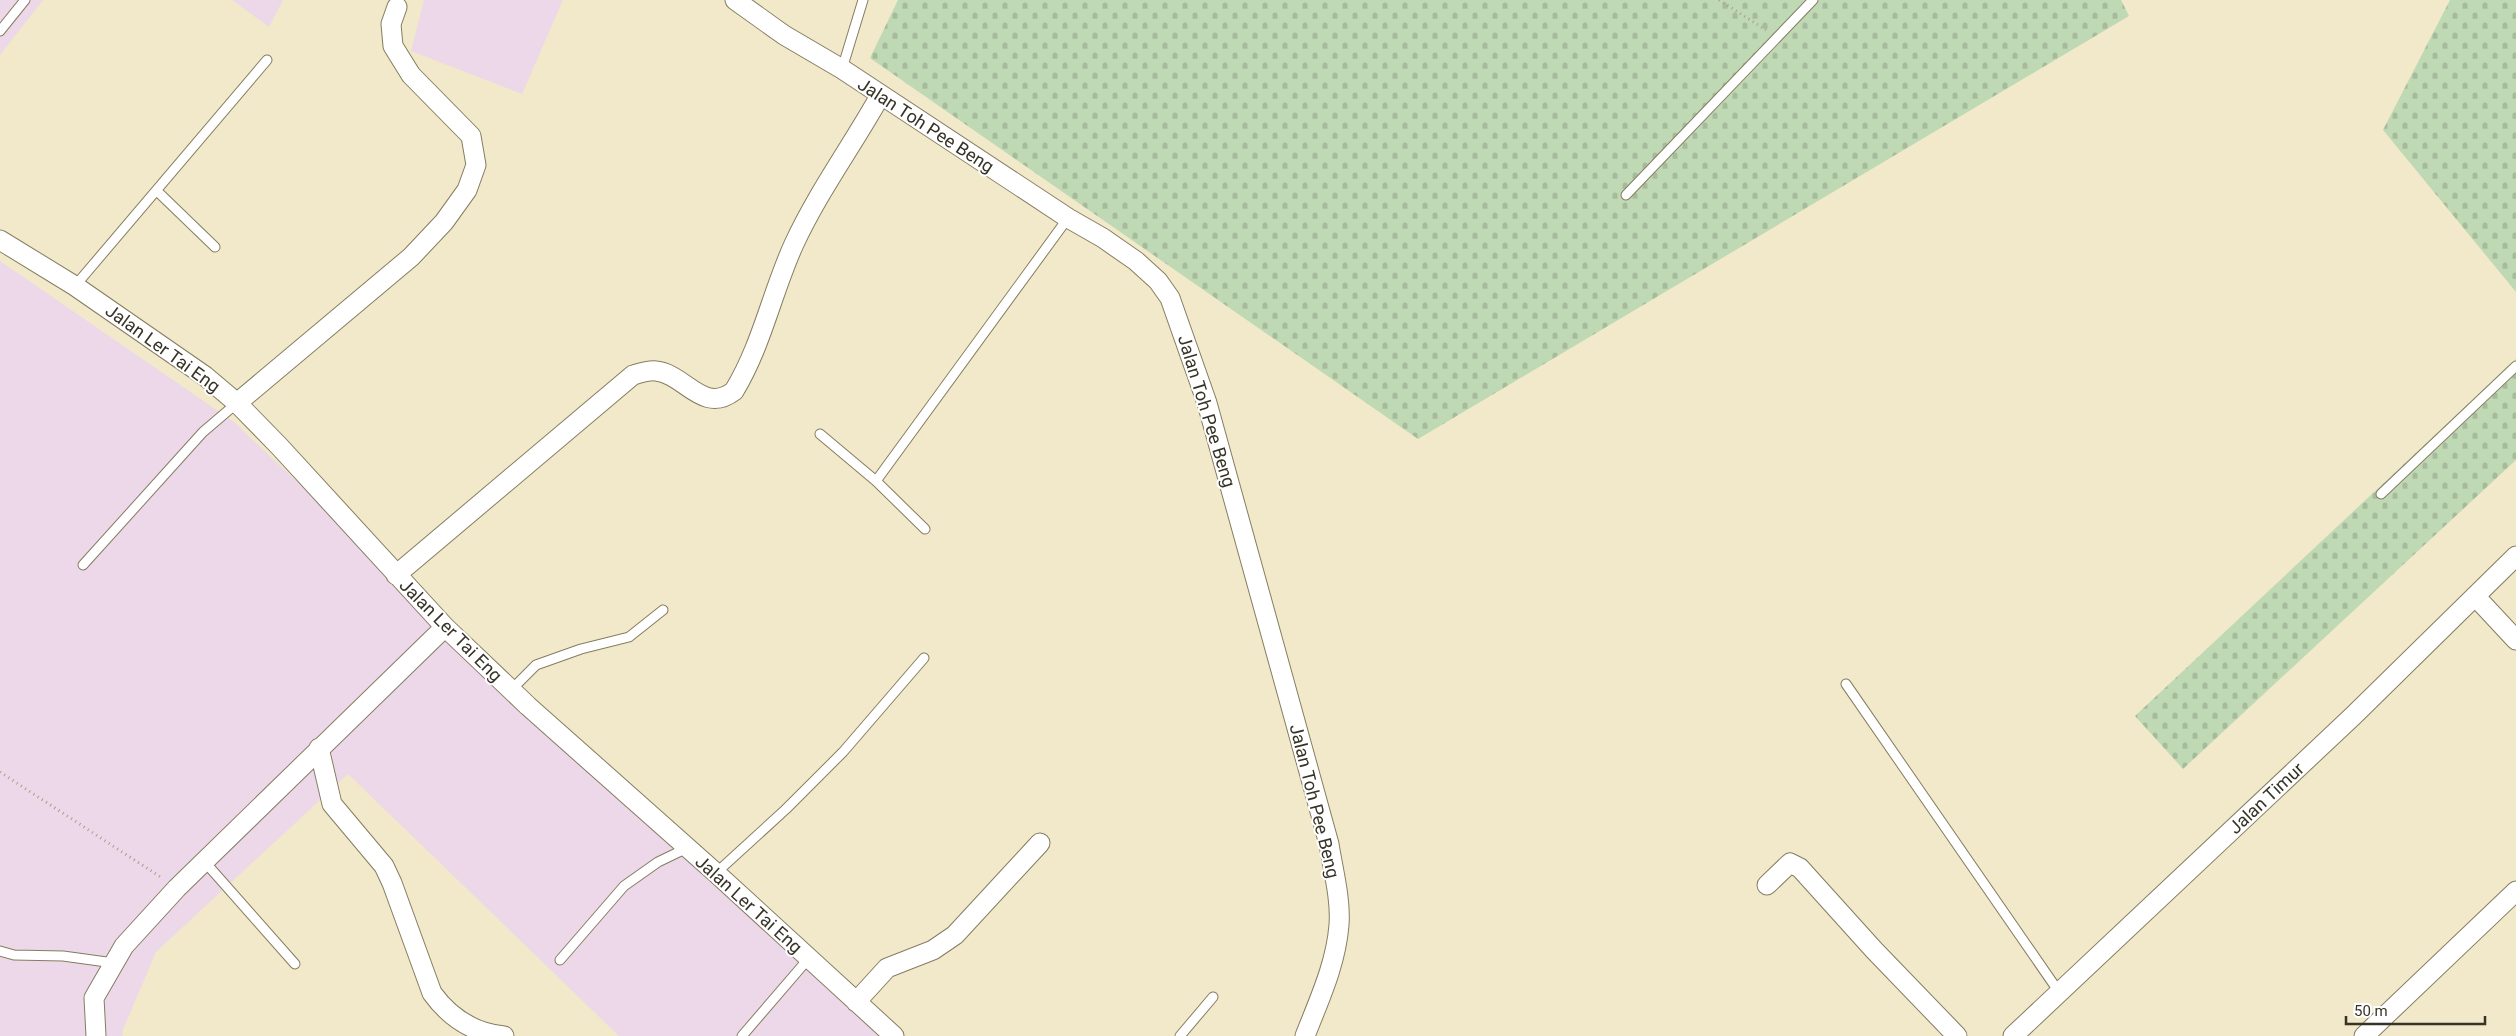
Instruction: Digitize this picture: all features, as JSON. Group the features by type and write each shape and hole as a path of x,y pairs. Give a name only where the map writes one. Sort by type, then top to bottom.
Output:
{"street":[{"name":"Jalan Toh Pee Beng","path":"735,0 784,35 842,69 880,96 1068,218 1103,238 1136,261 1158,280 1170,298 1207,403 1329,844 1337,890 1339,924 1336,951 1307,1036"},
{"path":"237,404 411,256 444,222 467,190 476,165 471,136 411,75 393,46 391,24 396,7"},
{"path":"396,575 633,375 656,371 668,374 708,398 718,399 726,397 734,391 761,337 784,267 810,210 859,134 880,96"},
{"name":"Jalan Ler Tai Eng","path":"0,240 75,286 205,376 237,404 279,446 445,628 894,1036"},
{"name":"Jalan Timur","path":"2013,1036 2353,716 2516,556"},
{"path":"2475,596 2516,640"},
{"path":"96,1036 94,998 124,946 204,861 445,628"},
{"path":"319,748 332,804 384,866 432,993 443,1007 468,1027 486,1034 504,1036"},
{"path":"856,1002 886,968 932,950 955,935 1040,843"},
{"path":"1767,885 1790,863 1800,868 1880,957 1956,1036"},
{"path":"2364,1036 2516,891"}],"lane":[{"path":"0,31 24,0"},
{"path":"842,69 864,0"},
{"path":"1626,195 1779,38 1813,0"},
{"path":"75,286 267,60"},
{"path":"157,191 215,247"},
{"path":"876,481 1068,218"},
{"path":"2381,494 2516,366"},
{"path":"83,565 203,432 237,404"},
{"path":"820,434 876,481 925,529"},
{"path":"511,690 536,666 581,649 629,637 663,610"},
{"path":"716,873 836,759 924,658"},
{"path":"1846,684 2059,992"},
{"path":"560,960 624,886 658,862 687,848"},
{"path":"204,861 295,964"},
{"path":"0,951 30,957 63,956 114,963"},
{"path":"742,1036 809,958"},
{"path":"1180,1036 1213,997"}],"path":[{"path":"1719,0 1779,38"},
{"path":"0,772 177,888"}],"shaded area":[{"path":"0,0 43,0 0,55"},
{"path":"232,0 283,0 269,27"},
{"path":"424,0 563,0 522,94 411,51"},
{"path":"0,261 234,422 880,1036 619,1036 348,774 156,952 122,1032 123,1036 0,1036"}],"green space":[{"path":"898,0 2121,0 2129,16 1418,439 870,58"},
{"path":"2450,0 2516,0 2516,292 2383,130"},
{"path":"2516,359 2516,460 2183,769 2135,716"}]}
